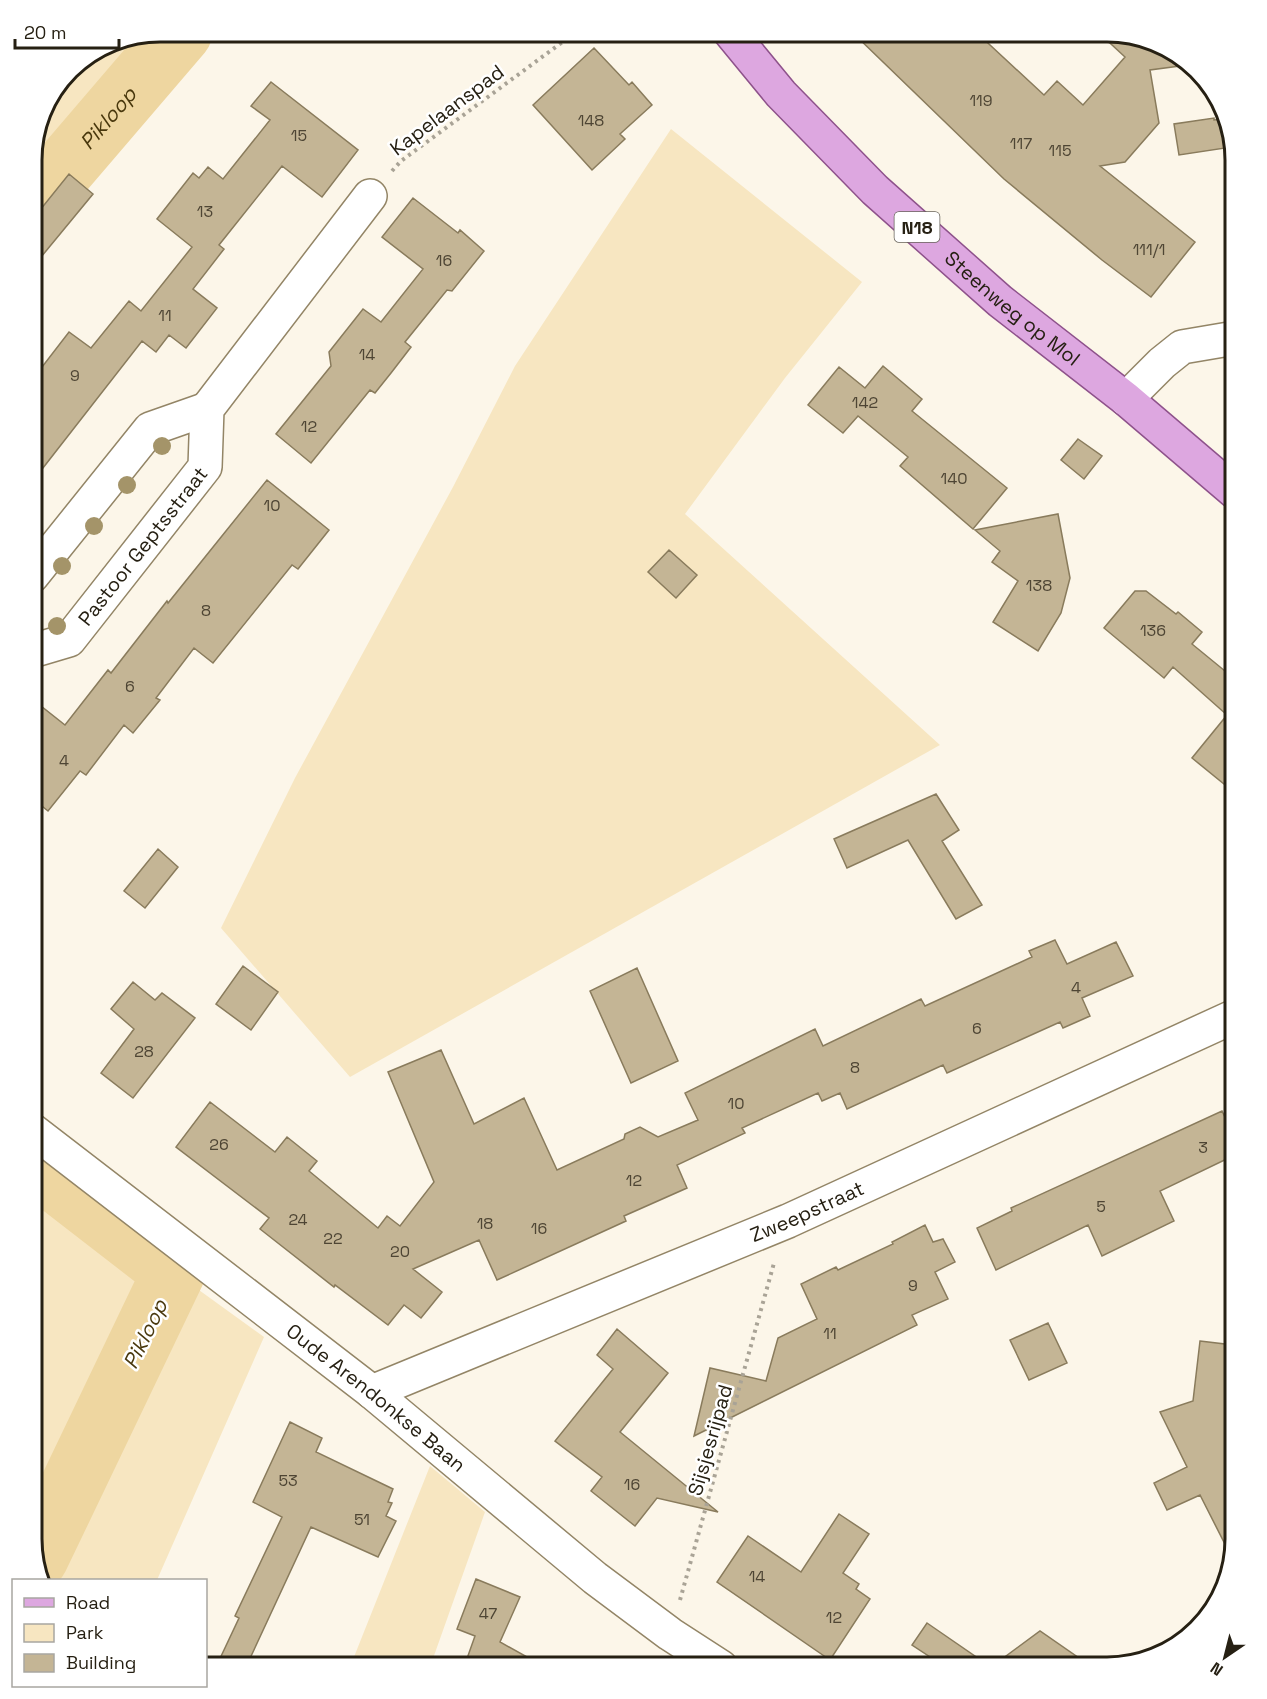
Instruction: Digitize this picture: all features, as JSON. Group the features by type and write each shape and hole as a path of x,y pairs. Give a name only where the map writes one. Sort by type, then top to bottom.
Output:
{"main road":[{"name":"Steenweg op Mol","path":"738,42 781,94 875,190 1000,301 1125,399 1225,483"}],"street":[{"path":"42,564 150,429 207,409 370,196"},
{"path":"1125,399 1182,347 1225,340"},
{"name":"Pastoor Geptsstraat","path":"42,648 69,640 205,466 207,409"},
{"name":"Zweepstraat","path":"372,1392 788,1221 1225,1021"},
{"name":"Oude Arendonkse Baan","path":"42,1138 372,1392 595,1578 704,1657"}],"path":[{"name":"Kapelaanspad","path":"370,196 401,161 562,42"},
{"name":"Sijsjesrijpad","path":"670,1634 788,1221"}],"green space":[{"path":"175,42 42,197 44,137 54,108 66,88 82,71 115,51 137,44"},
{"path":"671,129 862,282 785,378 685,514 940,745 350,1077 221,928 295,778 453,487 515,366"},
{"path":"42,1186 147,1268 192,1285 264,1337 157,1579 49,1579 42,1539"},
{"path":"430,1466 485,1512 434,1657 354,1657"}],"building":[{"path":"862,42 987,42 1044,95 1057,81 1083,105 1125,57 1109,42 1145,48 1179,66 1150,70 1159,123 1125,162 1100,166 1195,242 1151,297 1102,260 1004,179"},
{"path":"594,48 629,85 632,82 652,105 620,134 625,139 592,170 533,105"},
{"path":"271,82 358,150 322,197 282,166 219,245 224,249 193,289 217,308 186,348 169,335 156,352 142,341 42,469 42,367 69,332 91,348 129,301 141,311 192,247 157,219 193,173 199,178 208,167 223,179 270,120 251,106"},
{"path":"1214,118 1214,120 1218,120 1224,148 1179,155 1174,124"},
{"path":"69,174 93,194 42,256 42,208"},
{"path":"413,198 458,233 460,230 484,251 452,291 447,290 405,342 411,347 375,393 370,390 311,463 276,434 331,366 329,352 363,309 381,322 423,269 382,237"},
{"path":"883,366 922,399 912,411 1007,488 973,529 900,466 908,457 858,416 843,433 808,405 839,367 865,388"},
{"path":"1078,439 1102,456 1084,479 1061,460"},
{"path":"267,480 329,530 298,569 292,565 213,663 194,648 156,698 160,700 133,733 124,725 86,775 80,771 48,811 42,806 42,707 65,725 108,670 111,673 167,601 168,603"},
{"path":"1058,514 1070,578 1061,613 1038,651 993,622 1018,581 992,562 1000,551 975,530"},
{"path":"669,550 697,575 676,598 648,572"},
{"path":"1135,591 1146,591 1176,614 1178,612 1202,632 1192,644 1225,671 1225,713 1173,667 1164,678 1104,628"},
{"path":"1225,717 1225,785 1192,758"},
{"path":"936,794 959,830 942,841 982,905 956,919 908,840 847,868 834,839"},
{"path":"158,849 178,867 145,908 124,891"},
{"path":"1055,940 1067,964 1116,942 1133,976 1082,998 1090,1016 1063,1028 1060,1022 947,1073 943,1065 847,1109 840,1093 822,1101 818,1093 742,1128 745,1133 677,1165 687,1188 624,1216 626,1221 497,1280 479,1240 413,1269 442,1292 421,1318 404,1305 388,1325 335,1285 334,1287 260,1229 269,1218 176,1147 210,1102 275,1152 287,1137 317,1161 309,1171 378,1228 387,1216 400,1226 434,1182 388,1072 441,1050 474,1124 524,1098 557,1170 624,1139 625,1134 640,1127 658,1137 698,1120 685,1093 815,1029 823,1046 921,999 925,1006 1032,957 1029,951"},
{"path":"243,966 278,992 251,1030 216,1004"},
{"path":"637,968 678,1061 631,1083 590,991"},
{"path":"133,982 155,1000 162,993 195,1018 133,1098 101,1073 134,1029 111,1009"},
{"path":"1222,1111 1225,1117 1225,1160 1160,1191 1174,1221 1102,1256 1088,1225 996,1270 977,1228 1012,1211 1011,1208"},
{"path":"925,1225 933,1242 943,1239 955,1262 935,1272 948,1299 912,1315 917,1325 694,1436 710,1368 766,1381 778,1338 817,1319 801,1284 836,1267 838,1270 893,1244 892,1242"},
{"path":"1048,1323 1067,1363 1029,1380 1010,1340"},
{"path":"617,1329 668,1373 620,1432 718,1512 657,1498 635,1526 591,1491 602,1477 555,1441 613,1369 597,1355"},
{"path":"1200,1341 1225,1344 1225,1544 1200,1495 1167,1510 1154,1483 1187,1467 1160,1412 1193,1401"},
{"path":"290,1422 322,1438 316,1452 393,1489 388,1502 392,1503 386,1516 396,1521 378,1557 311,1527 251,1657 221,1657 239,1618 235,1616 282,1517 253,1502"},
{"path":"839,1514 869,1534 843,1573 859,1584 856,1589 870,1599 832,1657 826,1657 717,1582 748,1536 801,1572"},
{"path":"476,1579 520,1597 500,1642 527,1657 468,1657 475,1636 457,1629"},
{"path":"927,1623 976,1657 930,1657 912,1645"},
{"path":"1040,1631 1078,1657 1005,1657"}],"waterway":[{"name":"Pikloop","path":"42,194 172,42"},
{"name":"Pikloop","path":"42,1170 174,1272 43,1547"}]}
